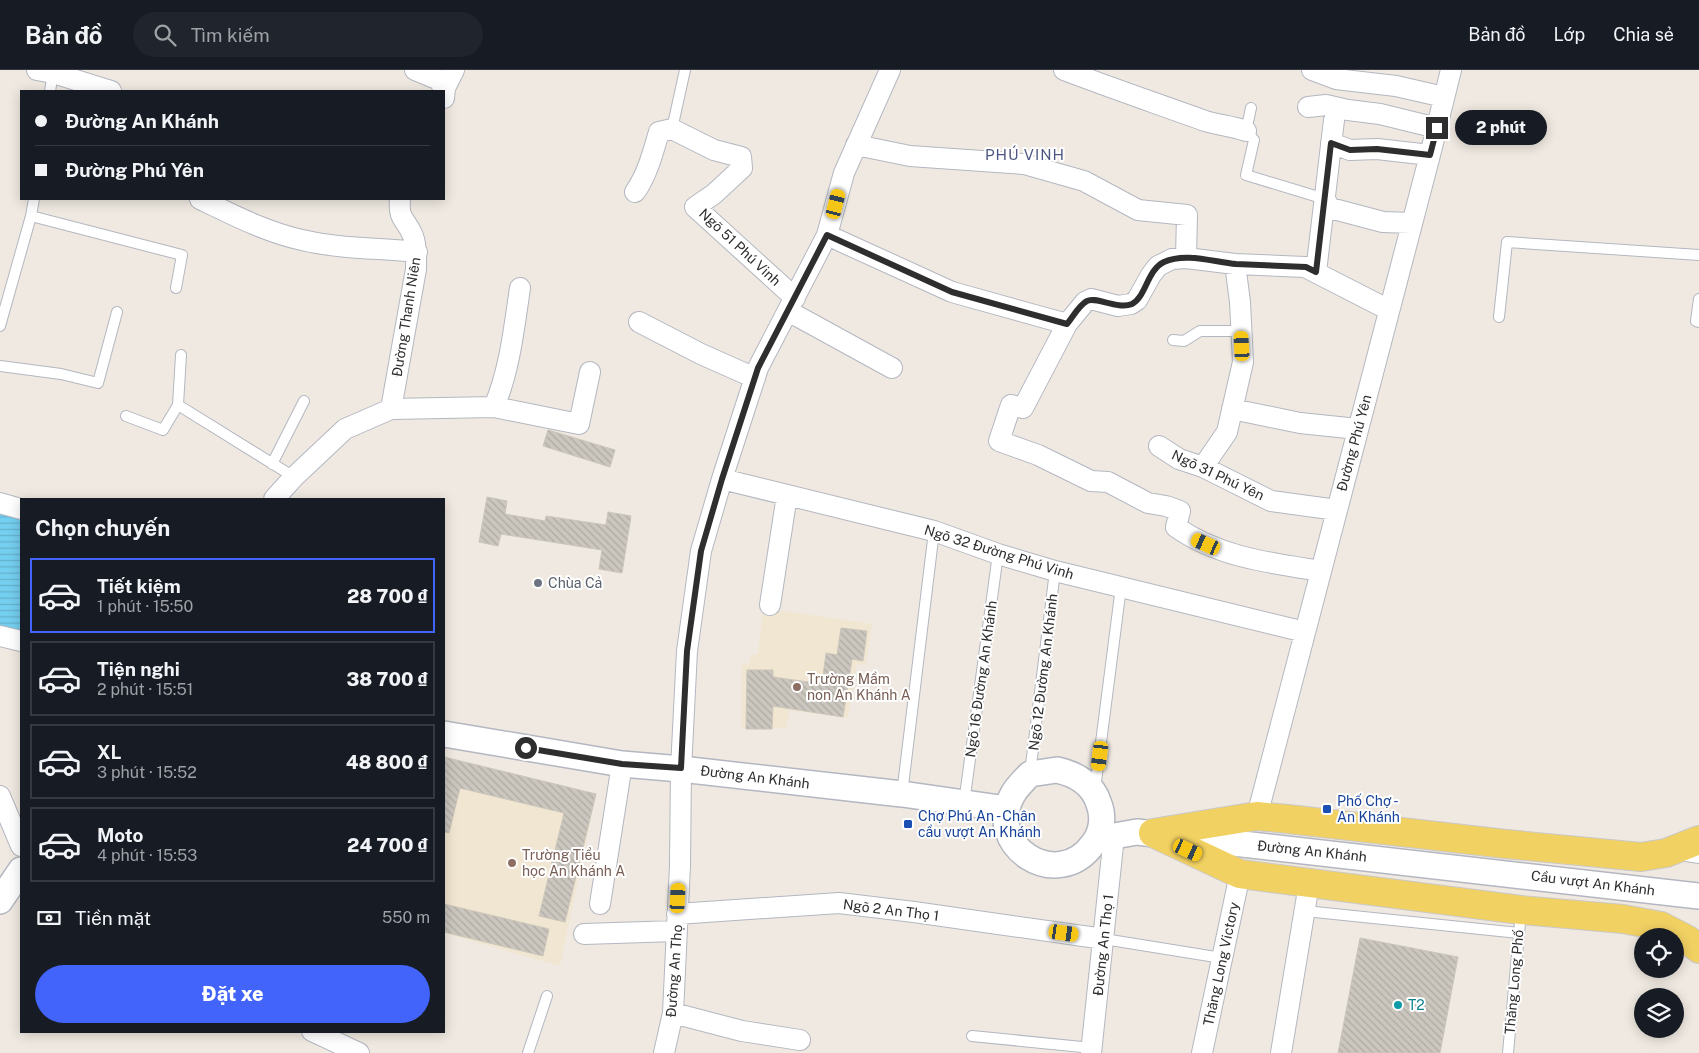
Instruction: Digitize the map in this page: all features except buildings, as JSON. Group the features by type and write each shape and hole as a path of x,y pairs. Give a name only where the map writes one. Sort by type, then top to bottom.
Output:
{"main road":[{"path":"1125,835 1257,816 1641,857 1666,853 1699,840"},
{"path":"1125,835 1240,874 1309,884 1520,922 1623,919 1662,926 1688,940 1695,940"}],"street":[{"path":"415,70 437,80 442,90"},
{"path":"445,91 454,70"},
{"name":"Đường An Thọ","path":"664,1053 673,1013 687,651 701,551 758,368 827,235 844,173 890,70"},
{"path":"1064,70 1208,122 1246,131"},
{"path":"1312,70 1336,79 1396,86 1444,97"},
{"name":"Đường Phú Yên","path":"1257,816 1451,70"},
{"path":"46,78 105,90"},
{"path":"1308,107 1326,105 1380,114 1437,128"},
{"path":"1316,272 1334,120"},
{"path":"635,192 651,159 658,132 672,128"},
{"name":"Ngõ 51 Phú Vinh","path":"672,128 714,150 741,157 742,168 714,194 695,207 792,304"},
{"path":"1331,143 1350,150 1377,149 1430,155"},
{"path":"856,145 910,156 1024,164 1084,181 1138,210 1187,215 1186,258"},
{"path":"1325,199 1330,208 1383,222 1412,223"},
{"path":"202,200 248,222 302,240 332,245 417,252"},
{"name":"Đường Thanh Niên","path":"391,410 416,268 417,252 414,237 400,214 400,200"},
{"path":"827,235 952,292 1067,324"},
{"path":"1320,571 1261,561 1228,553 1192,538 1176,527 1180,511 1148,503 1108,482 1092,481 1038,454 999,441 1011,405 1023,408 1067,324 1085,302 1091,299 1118,306 1131,304 1137,300 1150,275 1158,266 1172,259 1186,258 1235,264 1306,267 1390,310"},
{"path":"1203,467 1227,432 1243,362 1240,302 1235,264"},
{"path":"494,407 505,377 520,288"},
{"path":"792,304 892,368"},
{"path":"638,322 701,354 755,378"},
{"path":"280,498 294,477 345,429 391,410 494,407 578,424 590,372"},
{"path":"1232,408 1300,423 1358,429"},
{"name":"Ngõ 31 Phú Yên","path":"1159,446 1178,459 1203,467 1271,501 1337,510"},
{"name":"Ngõ 32 Đường Phú Vinh","path":"722,479 934,531 998,554 1055,571 1305,632"},
{"path":"770,605 787,495"},
{"path":"0,503 20,509"},
{"path":"0,636 20,641"},
{"name":"Đường An Khánh","path":"445,734 622,764 681,768 902,794 1007,809"},
{"path":"600,904 622,764"},
{"name":"Đường An Khánh","path":"1030,774 1057,770 1079,777 1088,784 1098,802 1125,835 1487,871"},
{"path":"1030,774 1012,795 1007,809 1007,823 1010,836 1017,848 1027,857 1039,863 1052,866 1066,864 1078,859 1089,850 1125,835"},
{"path":"0,796 20,844"},
{"path":"1098,802 1101,826 1125,835"},
{"name":"Đường An Thọ 1","path":"1092,1051 1104,939 1125,835"},
{"path":"0,901 20,871"},
{"name":"Cầu vượt An Khánh","path":"1487,871 1699,896"},
{"name":"Thăng Long Victory","path":"1202,1053 1240,874"},
{"path":"1281,1053 1309,884"},
{"name":"Ngõ 2 An Thọ 1","path":"584,934 838,903 1104,939"},
{"path":"673,1013 742,1032 800,1040"},
{"path":"316,1033 359,1053"}],"lane":[{"path":"672,128 685,70"},
{"path":"1251,108 1246,131 1254,140 1246,176 1325,199"},
{"path":"0,326 34,200"},
{"path":"31,216 182,255 176,288"},
{"path":"1499,317 1508,242 1699,255"},
{"path":"1699,299 1696,321 1699,322"},
{"path":"0,366 61,374 98,383 117,312"},
{"path":"1173,340 1184,341 1200,331 1241,331"},
{"path":"126,416 163,430 178,405 181,356"},
{"path":"272,464 304,401"},
{"path":"178,405 294,477"},
{"path":"902,794 934,531"},
{"name":"Ngõ 16 Đường An Khánh","path":"964,803 998,554"},
{"name":"Ngõ 12 Đường An Khánh","path":"1030,774 1055,571"},
{"path":"1098,802 1120,587"},
{"path":"1666,853 1699,858"},
{"path":"1305,911 1520,922"},
{"name":"Thăng Long Phố","path":"1508,1053 1520,922"},
{"path":"1104,939 1222,958"},
{"path":"528,1053 547,996"},
{"path":"972,1036 1092,1051"}],"shaded area":[{"name":"Trường Mầm non An Khánh A","path":"763,608 872,624 866,665 857,664 848,718 790,710 786,728 742,728 742,665 750,663 751,655 758,654"},
{"name":"Trường Tiểu học An Khánh A","path":"445,757 596,794 560,966 445,933"}],"water":[{"path":"0,503 20,510 20,634 0,629"}],"place":[{"name":"Chùa Cả","path":"538,583"},
{"name":"Trường Mầm non An Khánh A","path":"797,687"},
{"name":"Phố Chợ - An Khánh","path":"1327,809"},
{"name":"Chợ Phú An - Chân cầu vượt An Khánh","path":"908,824"},
{"name":"Trường Tiểu học An Khánh A","path":"512,863"},
{"name":"T2","path":"1398,1005"}],"district":[{"name":"PHÚ VINH","path":"1025,154"}],"route":[{"path":"526,748 622,764 681,768 687,651 701,551 758,368 827,235 952,292 1067,324 1085,302 1091,299 1118,306 1131,304 1137,300 1150,275 1158,266 1172,259 1186,258 1235,264 1306,267 1316,272 1331,143 1350,150 1377,149 1430,155 1437,128"}]}
